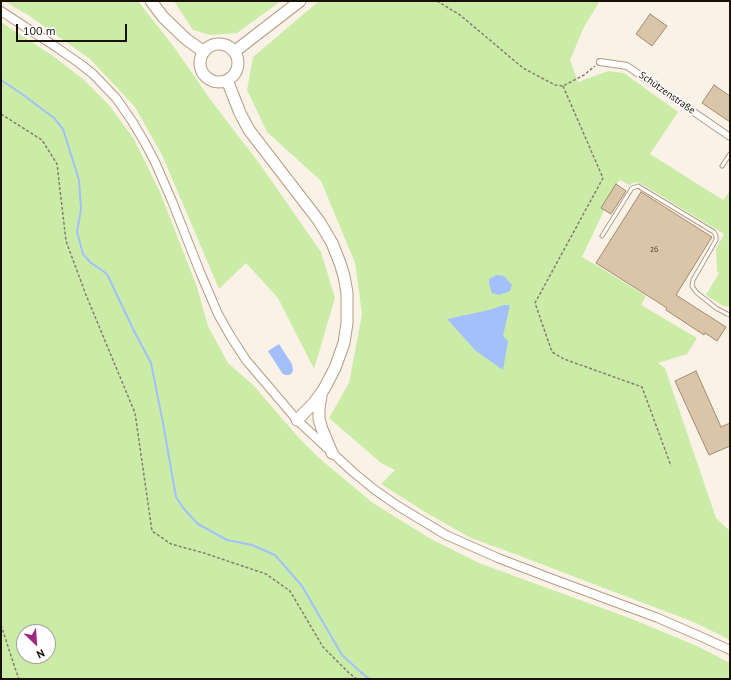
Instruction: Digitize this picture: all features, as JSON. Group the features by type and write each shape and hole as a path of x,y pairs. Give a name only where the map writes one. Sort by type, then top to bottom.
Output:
{"highway":[{"path":"151,1 163,17 186,39 204,52"},
{"path":"234,52 300,1"},
{"path":"217,44 224,44 234,52 238,58 238,67 233,75 227,80 217,82 208,79 202,72 200,64 201,58 208,47 217,44"},
{"path":"227,80 240,113 249,130 319,220 332,243 344,276 347,293 347,323 344,343 335,368 321,393 314,403 297,420"},
{"path":"321,393 319,419 332,453"}],"main road":[{"path":"1,11 79,63 93,74 116,98 145,142 155,162 218,314 231,337 246,360 297,420 353,472 375,490 410,514 446,535 498,558 658,618 730,650"}],"street":[{"name":"Schützenstraße","path":"600,62 627,66 730,137"}],"lane":[{"path":"722,166 730,154"},
{"path":"602,236 632,188 638,186 714,232 716,240 693,280 692,286 696,292 716,308 730,315"}],"path":[{"path":"437,1 460,15 522,68 555,85 563,86 584,75 600,62"},
{"path":"563,86 603,178 535,303 552,352 564,358 642,387 671,466"},
{"path":"1,114 42,140 57,164 66,241 86,295 134,413 152,531 171,544 204,553 266,574 290,591 323,647 357,679"},
{"path":"1,625 14,668 20,679"}],"green space":[{"path":"4,1 138,1 174,47 210,99 262,167 321,252 335,298 314,369 278,298 246,263 219,289 162,155 135,107 90,59 28,15"},
{"path":"174,1 281,1 237,33 210,35 193,30"},
{"path":"319,1 600,1 584,27 570,60 578,82 608,71 624,73 678,112 650,154 723,200 730,191 730,305 727,307 706,295 719,273 717,271 716,249 724,234 640,183 636,182 629,185 620,180 617,183 582,257 646,296 641,305 697,338 687,354 658,363 665,368 716,518 730,531 730,640 696,623 471,538 425,512 381,484 395,470 381,463 329,418 349,383 362,314 355,263 321,181 267,132 247,90 253,57"},
{"path":"1,22 53,56 84,80 109,105 134,139 160,192 197,287 208,326 228,363 253,385 299,438 319,458 373,503 431,539 479,563 632,619 697,646 730,663 730,679 1,679"}],"water":[{"path":"496,275 504,276 512,285 510,291 499,295 492,293 489,279"},
{"path":"504,305 510,305 503,336 508,341 503,370 476,351 447,319 489,310"},
{"path":"279,344 292,364 293,370 289,375 282,373 268,351"}],"building":[{"path":"650,14 667,26 652,46 636,34"},
{"path":"714,85 730,96 730,122 702,103"},
{"path":"616,184 626,191 611,214 601,208"},
{"path":"641,192 712,237 676,295 726,327 717,341 705,333 704,335 666,310 667,308 596,263"},
{"path":"696,371 721,427 730,423 730,446 709,455 675,381"}],"waterway":[{"path":"1,80 54,118 63,129 79,180 81,209 77,232 83,254 90,262 107,274 151,363 176,497 184,509 198,524 227,540 252,545 275,555 302,586 342,655 370,679"}]}
